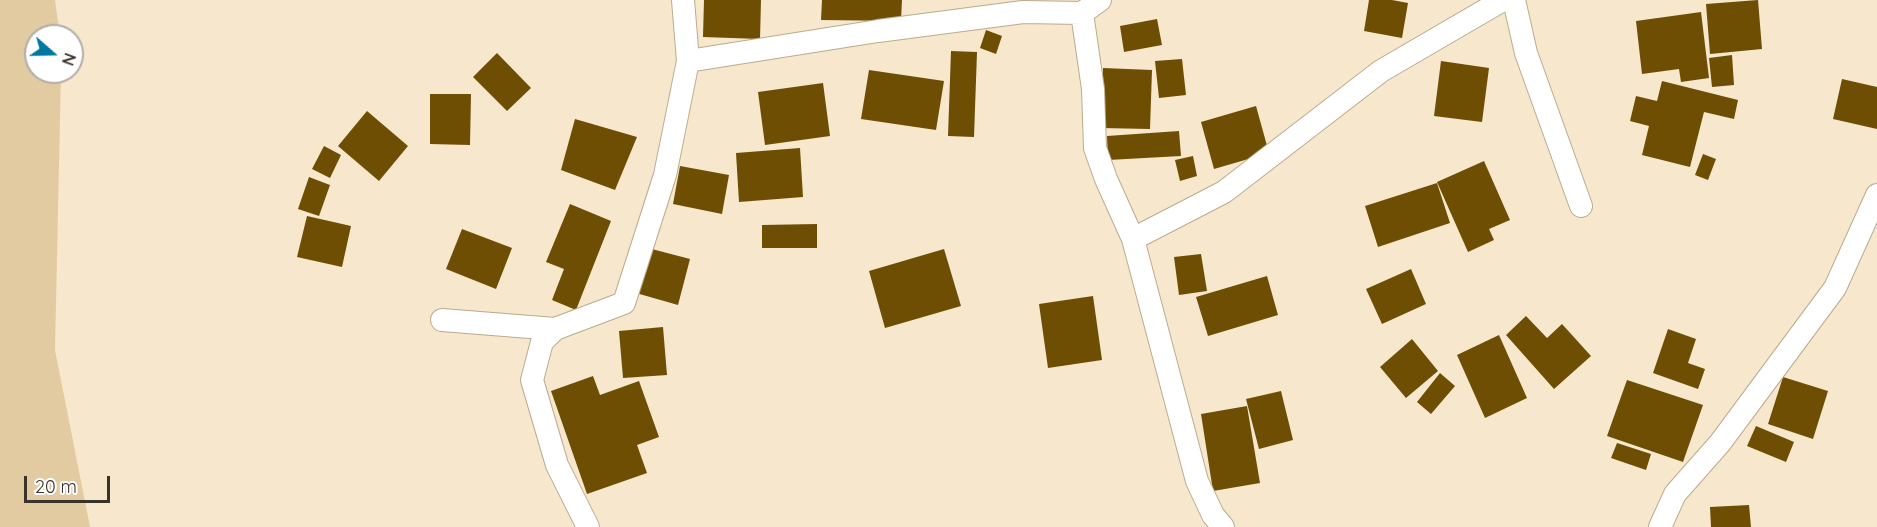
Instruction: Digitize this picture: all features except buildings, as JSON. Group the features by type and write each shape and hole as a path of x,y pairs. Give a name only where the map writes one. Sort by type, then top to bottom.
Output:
{"street":[{"path":"442,320 555,329 624,303 665,175 688,61 683,0"},
{"path":"688,61 878,31 1012,14 1082,13 1100,0"},
{"path":"1133,239 1224,192 1381,71 1503,0"},
{"path":"1514,0 1526,53 1581,206"},
{"path":"1082,13 1093,89 1095,148 1133,239 1197,481 1213,515 1223,527"},
{"path":"1660,527 1675,494 1720,443 1835,288 1877,195"},
{"path":"555,329 543,342 532,380 557,465 588,527"}],"shaded area":[{"path":"0,0 55,0 58,24 24,24 24,84 61,84 55,350 90,527 0,527"}]}
